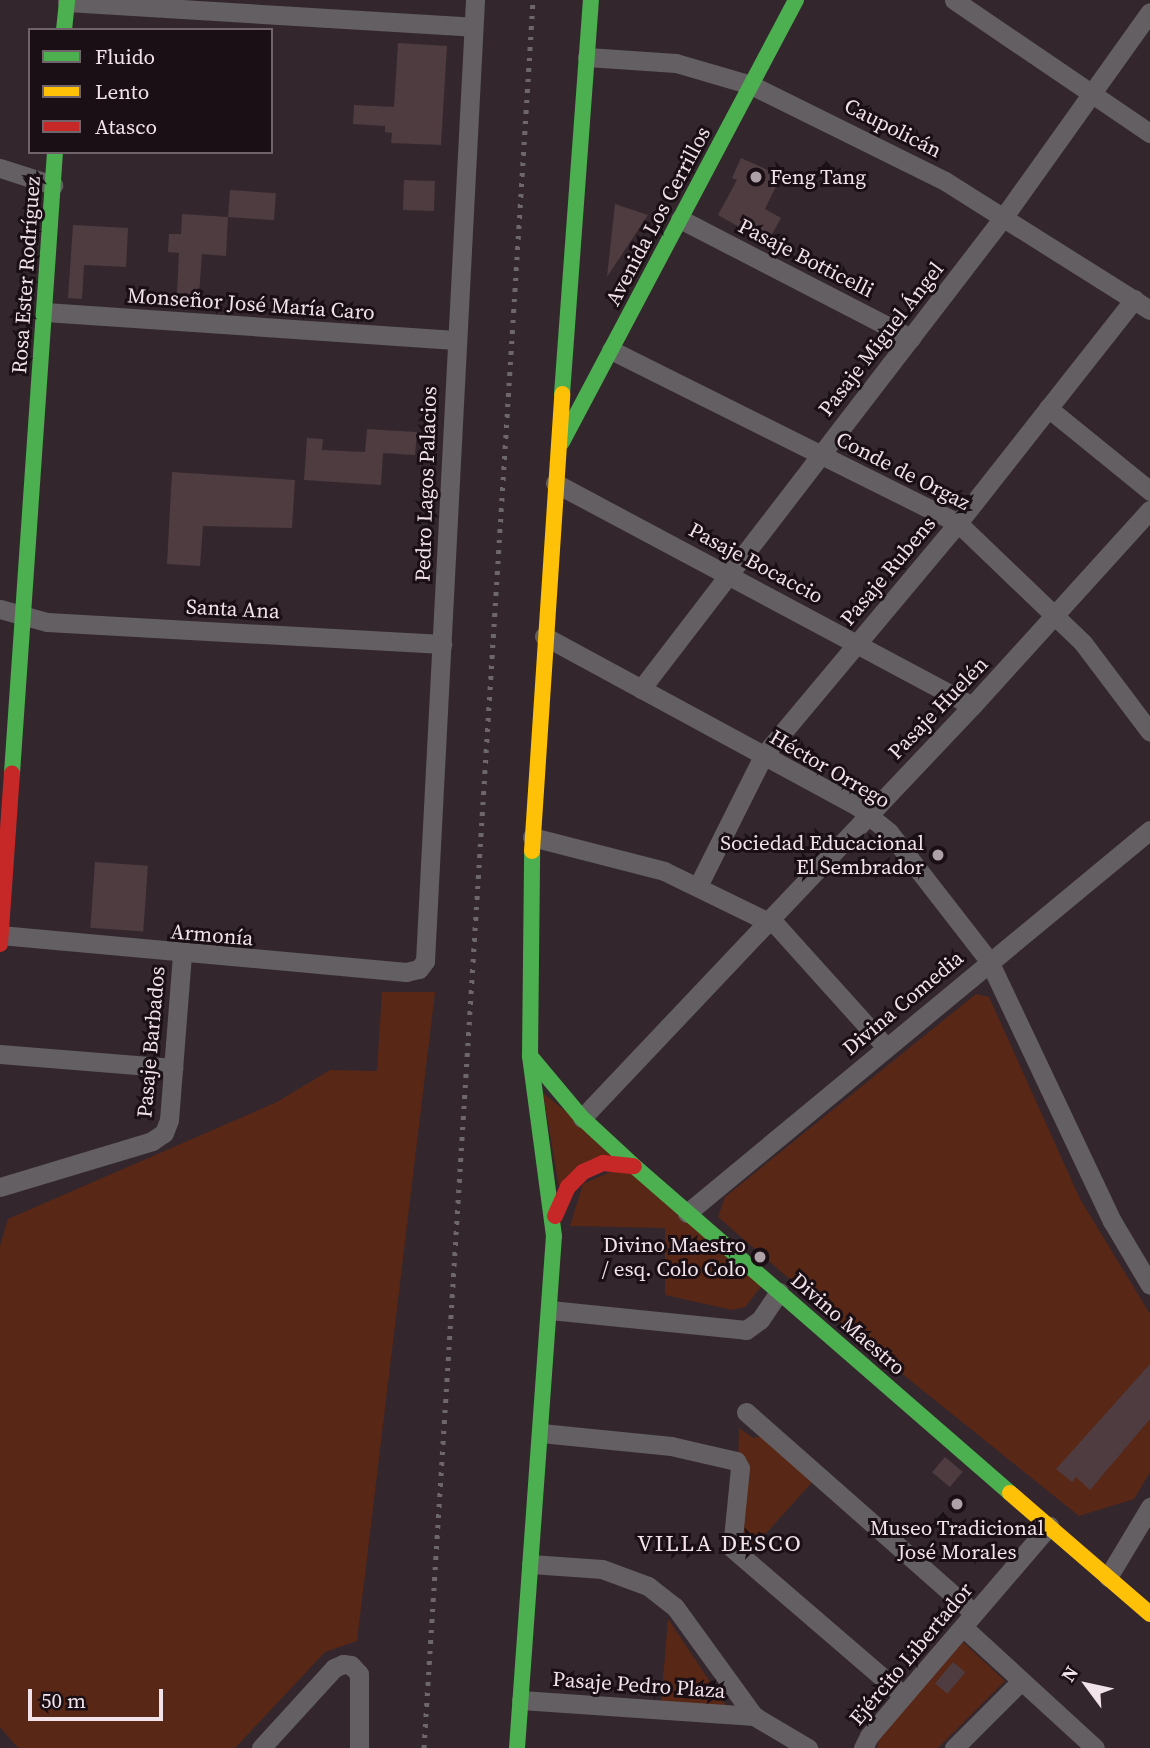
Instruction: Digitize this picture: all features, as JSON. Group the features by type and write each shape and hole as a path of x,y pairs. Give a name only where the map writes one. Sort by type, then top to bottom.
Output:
{"street":[{"name":"Pedro Lagos Palacios","path":"419,969 426,956 455,340 475,0"},
{"path":"517,1748 550,1310 554,1219 530,1056 526,988 544,636 591,0"},
{"name":"Avenida Los Cerrillos","path":"557,453 796,0"},
{"path":"954,0 1150,133"},
{"path":"64,28 67,1 473,27"},
{"name":"Pasaje Miguel Ángel","path":"641,690 1005,215 1095,95 1150,12"},
{"name":"Caupolicán","path":"587,57 676,63 751,85 884,148 1005,215 1142,304"},
{"name":"Rosa Ester Rodríguez","path":"0,944 55,154"},
{"path":"0,168 53,185"},
{"name":"Pasaje Botticelli","path":"680,219 912,338"},
{"name":"Pasaje Rubens","path":"698,886 762,756 958,523 1048,408 1142,304"},
{"name":"Monseñor José María Caro","path":"45,312 455,340"},
{"name":"Conde de Orgaz","path":"611,350 958,523 1057,615 1100,664 1150,732"},
{"path":"1048,408 1150,491"},
{"name":"Pasaje Bocaccio","path":"555,483 858,642 972,706"},
{"name":"Pasaje Huelén","path":"582,1118 972,706 1150,510"},
{"name":"Santa Ana","path":"0,609 47,622 442,644"},
{"name":"Héctor Orrego","path":"544,636 868,814 898,843 989,961 1112,1221 1150,1285"},
{"name":"Divina Comedia","path":"687,1213 1150,830"},
{"path":"533,837 646,865 698,886 768,921 788,934 886,1047"},
{"name":"Armonía","path":"0,935 182,955 406,972 419,969"},
{"name":"Pasaje Barbados","path":"0,1187 152,1141 164,1133 173,1068 182,955"},
{"path":"0,1054 173,1068"},
{"name":"Divino Maestro","path":"530,1056 582,1118 634,1166 1150,1614"},
{"path":"554,1219 568,1186 583,1172 603,1163 634,1166"},
{"path":"550,1310 746,1329 760,1320 779,1292"},
{"path":"746,1412 968,1620 1020,1682 1095,1748"},
{"path":"541,1433 671,1446 736,1461 740,1468 731,1537 736,1550 903,1695"},
{"path":"1108,1577 1150,1507"},
{"name":"Ejército Libertador","path":"863,1748 903,1695 1049,1526"},
{"path":"531,1564 602,1569 649,1586 674,1607 754,1716 808,1748"},
{"path":"261,1748 334,1668 351,1665 359,1674 359,1748"},
{"path":"954,1748 1020,1682"},
{"name":"Pasaje Pedro Plaza","path":"521,1700 754,1716"}],"shaded area":[{"path":"382,992 435,992 357,1641 325,1652 235,1748 18,1748 0,1727 0,1246 8,1219 277,1102 330,1070 377,1071"},
{"path":"976,994 989,997 1080,1199 1150,1314 1150,1472 1134,1499 1079,1516 855,1336 718,1217 725,1197"},
{"path":"543,1093 618,1153 559,1187"},
{"path":"624,1166 764,1283 745,1307 732,1310 665,1295 665,1228 570,1226 583,1184"},
{"path":"739,1428 753,1438 764,1436 814,1480 749,1552 736,1543"},
{"path":"668,1619 727,1707 661,1703"},
{"path":"963,1642 1005,1681 938,1748 877,1748 880,1735"}],"building":[{"path":"398,43 447,46 441,145 391,143 392,133 385,132 385,126 353,124 354,105 394,107"},
{"path":"741,158 781,176 765,209 781,218 767,243 718,215 737,180 732,178"},
{"path":"404,180 435,181 434,211 403,210"},
{"path":"230,190 276,193 274,220 228,217"},
{"path":"615,204 648,215 607,277"},
{"path":"182,214 228,217 226,256 202,254 199,295 177,293 179,253 168,252 169,234 181,234"},
{"path":"73,225 128,228 126,267 84,265 82,299 68,298"},
{"path":"367,429 417,432 415,455 383,453 381,485 304,480 307,438 323,439 322,450 365,452"},
{"path":"172,472 295,480 292,528 203,526 200,566 167,564"},
{"path":"95,862 148,866 143,932 90,928"},
{"path":"1150,1364 1150,1419 1090,1490 1076,1477 1072,1482 1056,1469"},
{"path":"945,1457 963,1472 950,1487 932,1472"},
{"path":"953,1662 965,1672 947,1694 935,1683"}],"railway":[{"path":"424,1748 533,0"}],"traffic: fast":[{"path":"64,28 67,0"},
{"path":"562,394 591,0"},
{"path":"562,442 796,0"},
{"path":"12,773 55,154"},
{"path":"517,1748 554,1236 530,1056 532,851"},
{"path":"530,1056 582,1118 634,1166 1010,1493"}],"traffic: slow":[{"path":"532,851 562,394"},
{"path":"1010,1493 1150,1614"}],"traffic: jam":[{"path":"0,944 12,773"},
{"path":"555,1216 568,1187 583,1172 603,1163 634,1166"}],"place":[{"name":"Feng Tang","path":"756,177"},
{"name":"Sociedad Educacional El Sembrador","path":"938,855"},
{"name":"Divino Maestro / esq. Colo Colo","path":"760,1257"},
{"name":"Museo Tradicional José Morales","path":"957,1504"}],"district":[{"name":"VILLA DESCO","path":"720,1543"}]}
